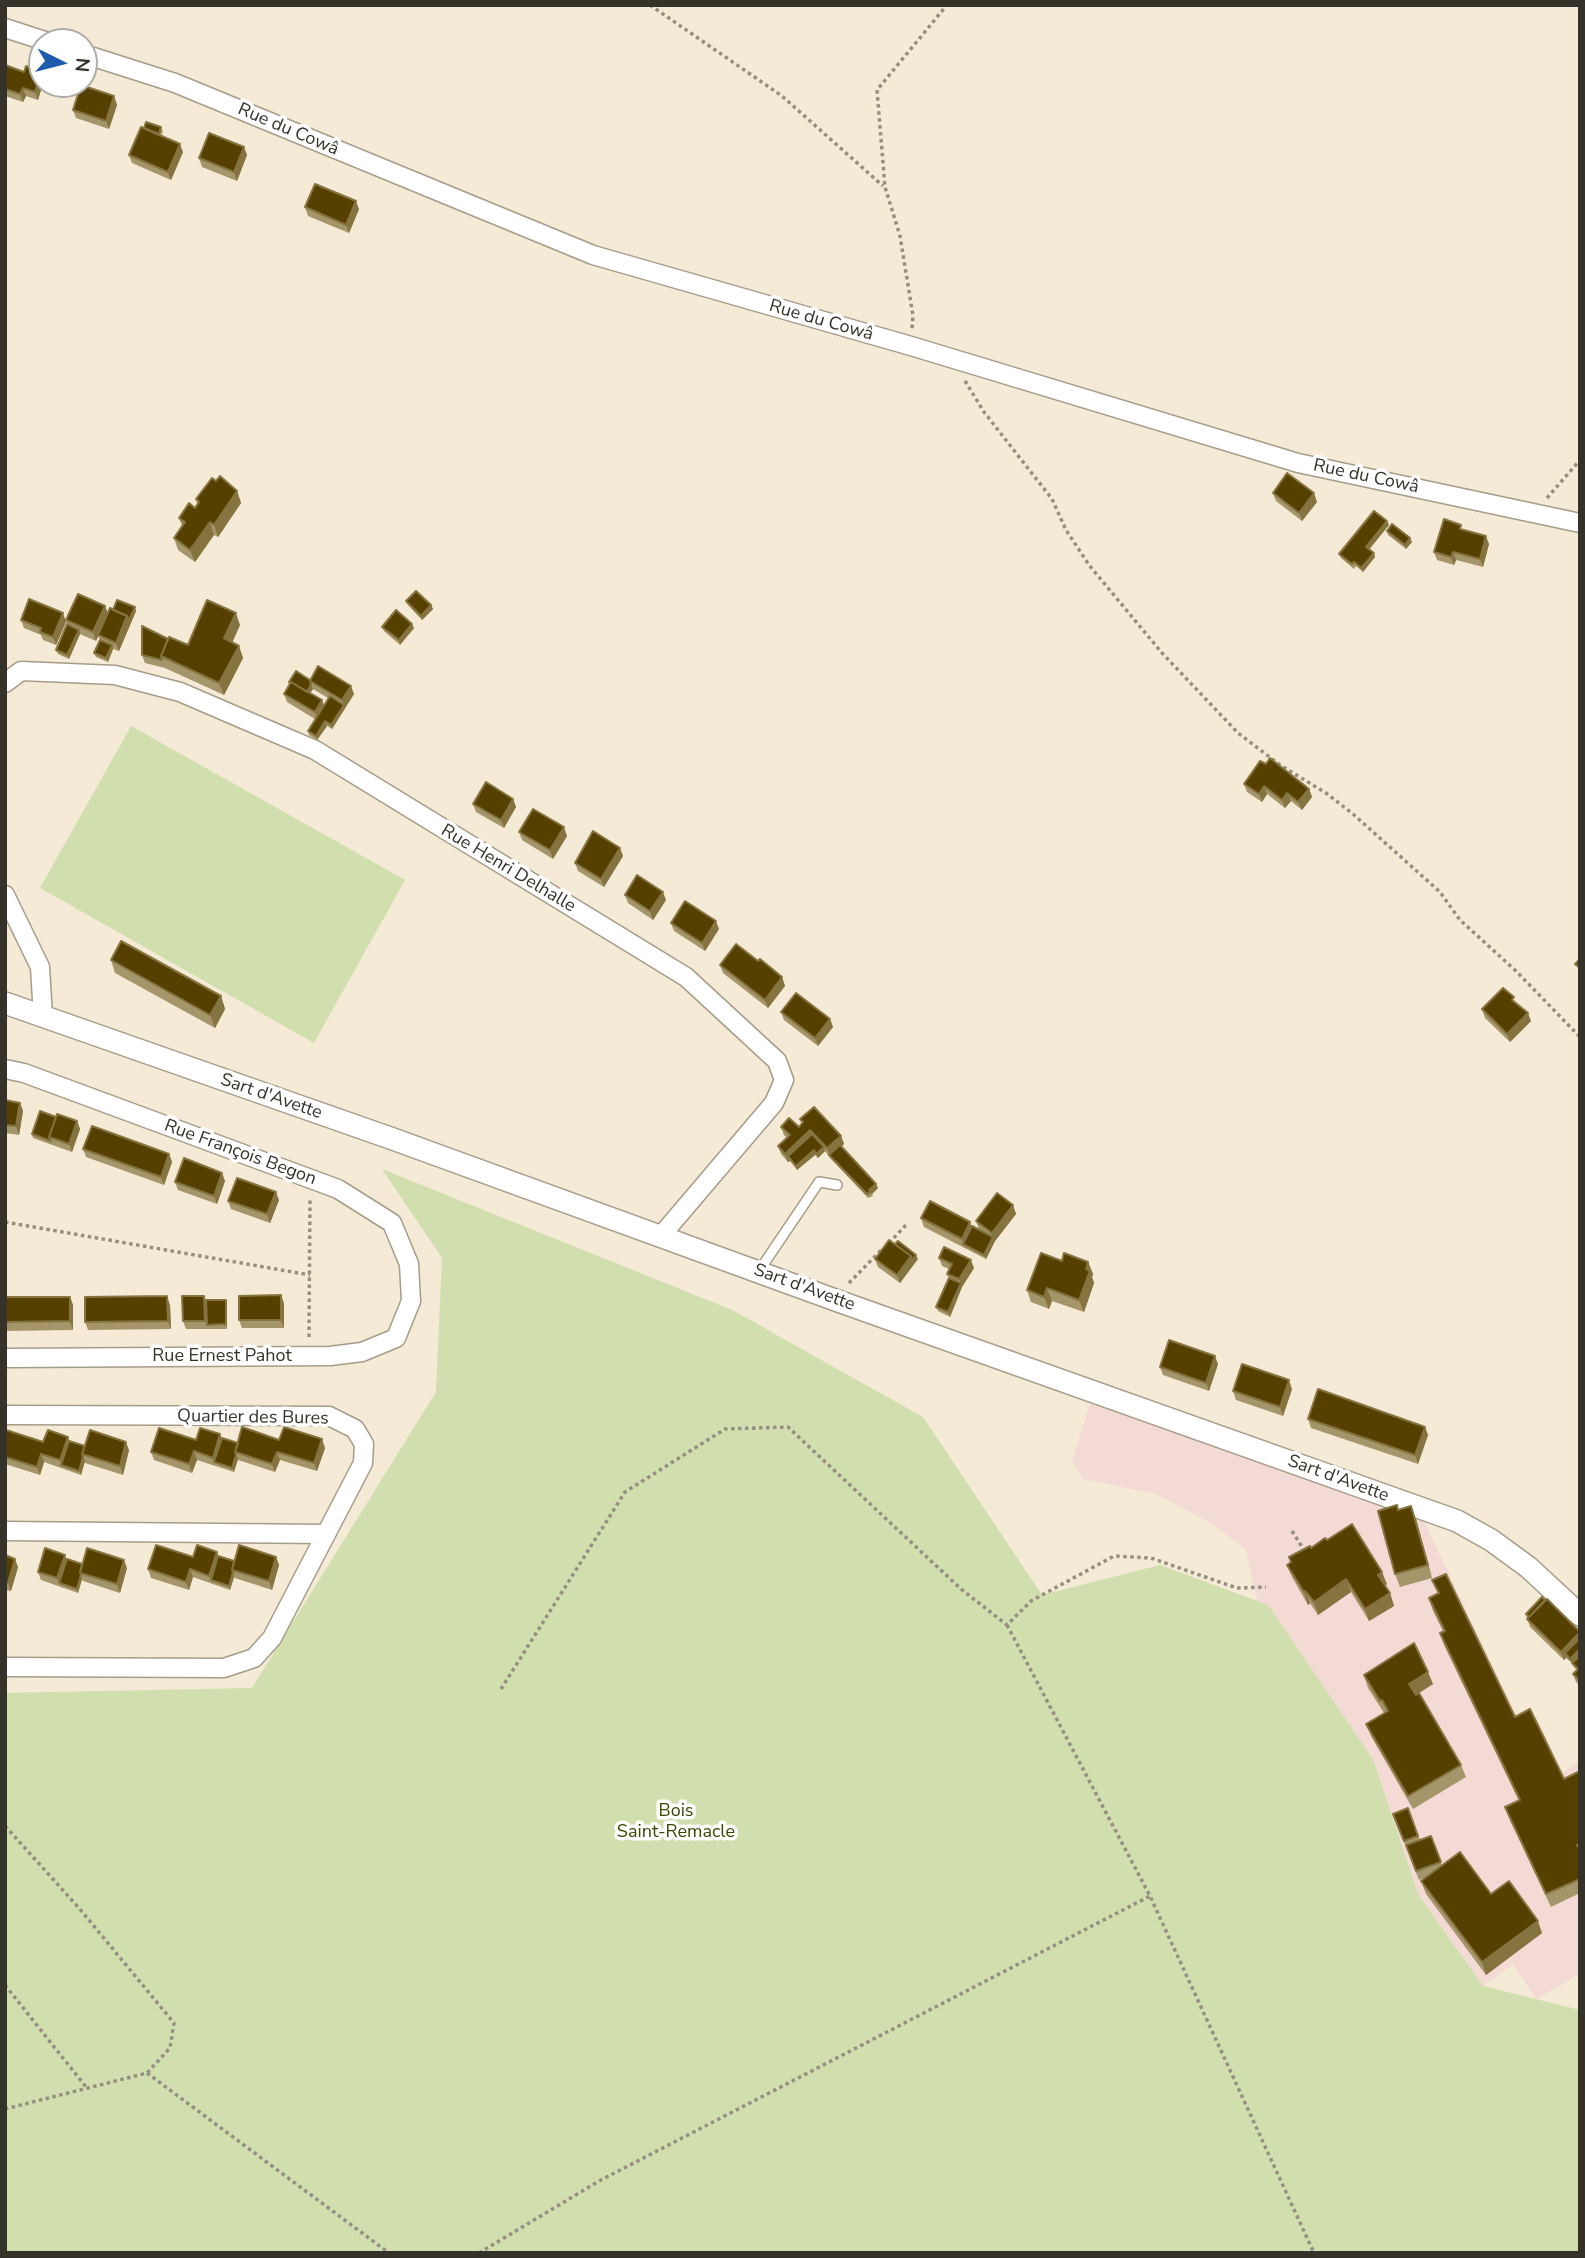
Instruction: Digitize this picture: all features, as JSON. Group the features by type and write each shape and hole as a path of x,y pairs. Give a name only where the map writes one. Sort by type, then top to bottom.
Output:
{"street":[{"path":"5,28 28,35"},
{"name":"Rue du Cowâ","path":"98,58 175,83 593,255 911,346 1298,463 1580,523"},
{"name":"Rue Henri Delhalle","path":"5,683 21,671 115,675 180,692 315,750 686,977 777,1060 784,1080 774,1103 660,1237"},
{"path":"5,895 40,967 43,1017"},
{"name":"Sart d'Avette","path":"5,1003 393,1139 838,1301 1457,1521 1491,1540 1528,1567 1580,1615"},
{"name":"Rue François Begon","path":"5,1069 24,1073 338,1189 392,1223 410,1264 411,1301"},
{"name":"Rue Ernest Pahot","path":"5,1358 309,1356 362,1352 396,1338 411,1301"},
{"name":"Quartier des Bures","path":"5,1415 329,1416 355,1429 364,1444 363,1463 272,1638 254,1658 224,1668 5,1667"},
{"path":"5,1531 326,1534"}],"lane":[{"path":"759,1271 819,1182 837,1185"}],"path":[{"path":"650,5 782,96 885,187"},
{"path":"911,346 913,316 902,249 885,187 877,90 947,5"},
{"path":"959,362 966,386 1052,499 1066,530 1089,565 1162,653 1238,733 1353,814 1436,889 1460,920 1516,971 1580,1037"},
{"path":"1536,514 1580,460"},
{"path":"309,1356 310,1179"},
{"path":"5,1222 310,1275"},
{"path":"838,1301 846,1287 907,1224"},
{"path":"501,1689 625,1492 725,1429 788,1427 961,1589 1007,1625 1150,1896 1314,2253"},
{"path":"1292,1531 1304,1551"},
{"path":"1007,1625 1031,1601 1114,1556 1151,1558 1237,1588 1266,1587"},
{"path":"5,1826 79,1908 174,2023 170,2048 147,2073 5,2109"},
{"path":"479,2253 599,2181 1150,1896"},
{"path":"5,1985 86,2087"},
{"path":"147,2073 389,2253"}],"shaded area":[{"path":"1090,1404 1422,1517 1520,1723 1536,1717 1563,1773 1580,1760 1580,1974 1536,1999 1513,1964 1483,1986 1418,1894 1373,1759 1268,1606 1257,1601 1246,1550 1211,1523 1155,1494 1083,1479 1072,1460"}],"green space":[{"path":"131,726 405,880 314,1043 40,888"},
{"name":"Bois Saint-Remacle","path":"382,1169 732,1310 923,1417 1042,1595 1160,1565 1268,1605 1373,1759 1418,1894 1483,1986 1580,2010 1580,2253 5,2253 5,1693 252,1688 436,1392 442,1258"}],"building":[{"path":"5,65 24,72 28,67 28,90 23,88 20,94 5,89"},
{"path":"98,91 114,96 106,121 73,110 77,98 98,98"},
{"path":"146,122 161,127 159,134 144,128"},
{"path":"141,127 180,144 168,172 129,155"},
{"path":"209,133 244,147 234,172 199,158"},
{"path":"315,184 356,201 346,225 305,207"},
{"path":"1287,473 1314,493 1299,513 1273,493"},
{"path":"220,476 237,491 214,525 210,522 190,550 174,538 185,522 179,518 189,503 195,508 199,502 196,499 212,478 216,481"},
{"path":"1374,511 1387,521 1366,547 1374,553 1361,568 1339,554"},
{"path":"1444,519 1461,525 1460,529 1486,536 1480,559 1453,552 1451,557 1434,552"},
{"path":"1392,524 1410,538 1405,545 1387,531"},
{"path":"416,591 431,605 421,616 406,601"},
{"path":"78,594 105,606 93,632 66,620"},
{"path":"29,599 63,613 53,637 40,632 41,628 21,620"},
{"path":"117,600 135,607 129,620 127,616 113,610"},
{"path":"207,600 236,613 224,638 239,646 219,683 161,656 169,637 188,645"},
{"path":"110,608 127,616 116,643 98,635"},
{"path":"396,610 412,624 399,640 382,627"},
{"path":"67,624 79,630 67,655 56,650"},
{"path":"142,626 168,639 162,660 142,655"},
{"path":"100,640 112,645 106,658 94,653"},
{"path":"318,666 351,686 342,700 310,681"},
{"path":"296,671 310,680 311,685 307,692 289,682"},
{"path":"291,682 322,700 315,712 284,694"},
{"path":"330,696 344,705 331,725 325,721 316,736 308,731"},
{"path":"1270,758 1309,789 1298,802 1287,793 1282,800 1264,786 1259,794 1244,784 1260,761 1266,764"},
{"path":"486,782 513,799 501,820 473,804"},
{"path":"533,809 564,827 550,850 519,832"},
{"path":"593,831 620,848 601,879 575,863"},
{"path":"637,875 663,892 650,911 625,895"},
{"path":"685,901 716,921 702,943 671,923"},
{"path":"121,941 221,996 210,1015 111,960"},
{"path":"736,944 782,977 765,1000 720,965"},
{"path":"1503,988 1514,997 1512,1000 1528,1013 1507,1034 1482,1009"},
{"path":"796,993 830,1019 815,1038 781,1012"},
{"path":"5,1100 20,1103 16,1126 5,1125"},
{"path":"814,1107 841,1136 827,1148 810,1130 785,1154 778,1146 790,1135 781,1127 789,1118 799,1127 803,1122 800,1119"},
{"path":"40,1111 56,1117 49,1137 51,1141 32,1134"},
{"path":"57,1114 77,1121 69,1144 49,1137"},
{"path":"92,1126 169,1154 161,1177 83,1149"},
{"path":"812,1134 824,1147 816,1154 814,1150 796,1166 788,1156"},
{"path":"840,1145 876,1184 869,1190 871,1192 867,1194 829,1155"},
{"path":"184,1158 222,1173 214,1196 175,1182"},
{"path":"237,1178 276,1192 267,1214 228,1201"},
{"path":"997,1193 1013,1205 992,1233 976,1221"},
{"path":"930,1201 970,1222 962,1239 921,1218"},
{"path":"972,1226 993,1237 984,1255 963,1244"},
{"path":"889,1240 911,1256 897,1275 875,1259"},
{"path":"898,1241 916,1255 913,1260 895,1244"},
{"path":"944,1247 971,1260 959,1279 947,1274 952,1264 939,1258"},
{"path":"1041,1253 1062,1261 1064,1253 1088,1262 1086,1269 1090,1271 1079,1300 1047,1288 1044,1297 1027,1290"},
{"path":"949,1278 961,1283 948,1312 936,1307"},
{"path":"281,1295 281,1320 239,1320 239,1296"},
{"path":"167,1296 168,1321 85,1322 85,1297"},
{"path":"182,1296 204,1296 205,1321 183,1321"},
{"path":"5,1297 70,1297 70,1321 5,1322"},
{"path":"206,1300 226,1300 226,1324 207,1325"},
{"path":"1169,1340 1215,1356 1206,1383 1160,1367"},
{"path":"1242,1364 1289,1380 1280,1407 1233,1391"},
{"path":"1318,1389 1425,1427 1415,1455 1308,1419"},
{"path":"242,1427 279,1440 284,1427 322,1439 314,1463 277,1452 272,1464 235,1452"},
{"path":"159,1428 196,1440 200,1428 220,1434 213,1458 194,1451 189,1464 151,1452"},
{"path":"6,1430 43,1442 48,1430 68,1437 60,1460 41,1454 37,1467 5,1457"},
{"path":"90,1430 126,1442 120,1466 82,1454"},
{"path":"222,1438 238,1443 232,1468 214,1462"},
{"path":"69,1441 85,1446 79,1471 61,1465"},
{"path":"1397,1505 1398,1510 1411,1506 1428,1565 1395,1574 1378,1511"},
{"path":"1352,1524 1382,1572 1378,1575 1390,1593 1365,1609 1346,1579 1314,1602 1304,1592 1287,1565 1291,1562 1289,1557 1310,1546 1311,1548 1325,1538 1327,1540"},
{"path":"156,1545 193,1557 197,1545 217,1552 209,1576 190,1569 186,1582 148,1569"},
{"path":"239,1545 276,1557 269,1581 232,1570"},
{"path":"45,1548 65,1555 57,1578 38,1572"},
{"path":"87,1548 124,1560 117,1584 80,1573"},
{"path":"5,1555 15,1559 8,1583 5,1582"},
{"path":"218,1556 234,1561 229,1586 211,1580"},
{"path":"67,1559 82,1564 77,1589 59,1583"},
{"path":"1446,1574 1515,1717 1530,1709 1564,1779 1580,1771 1580,1844 1577,1845 1580,1850 1580,1879 1546,1894 1505,1807 1520,1800 1440,1633 1445,1631 1429,1598 1439,1593 1432,1580"},
{"path":"1542,1597 1545,1600 1529,1617 1526,1614"},
{"path":"1547,1599 1580,1632 1561,1652 1527,1619"},
{"path":"1580,1638 1580,1649 1570,1659 1565,1653"},
{"path":"1414,1643 1428,1672 1409,1684 1416,1695 1419,1693 1461,1765 1408,1796 1366,1724 1388,1711 1364,1675"},
{"path":"1580,1656 1580,1667 1578,1669 1572,1663"},
{"path":"1580,1667 1580,1681 1573,1674"},
{"path":"1408,1808 1418,1836 1404,1841 1393,1814"},
{"path":"1431,1836 1441,1862 1416,1871 1406,1845"},
{"path":"1460,1852 1491,1894 1509,1881 1538,1921 1482,1962 1421,1881"}]}
